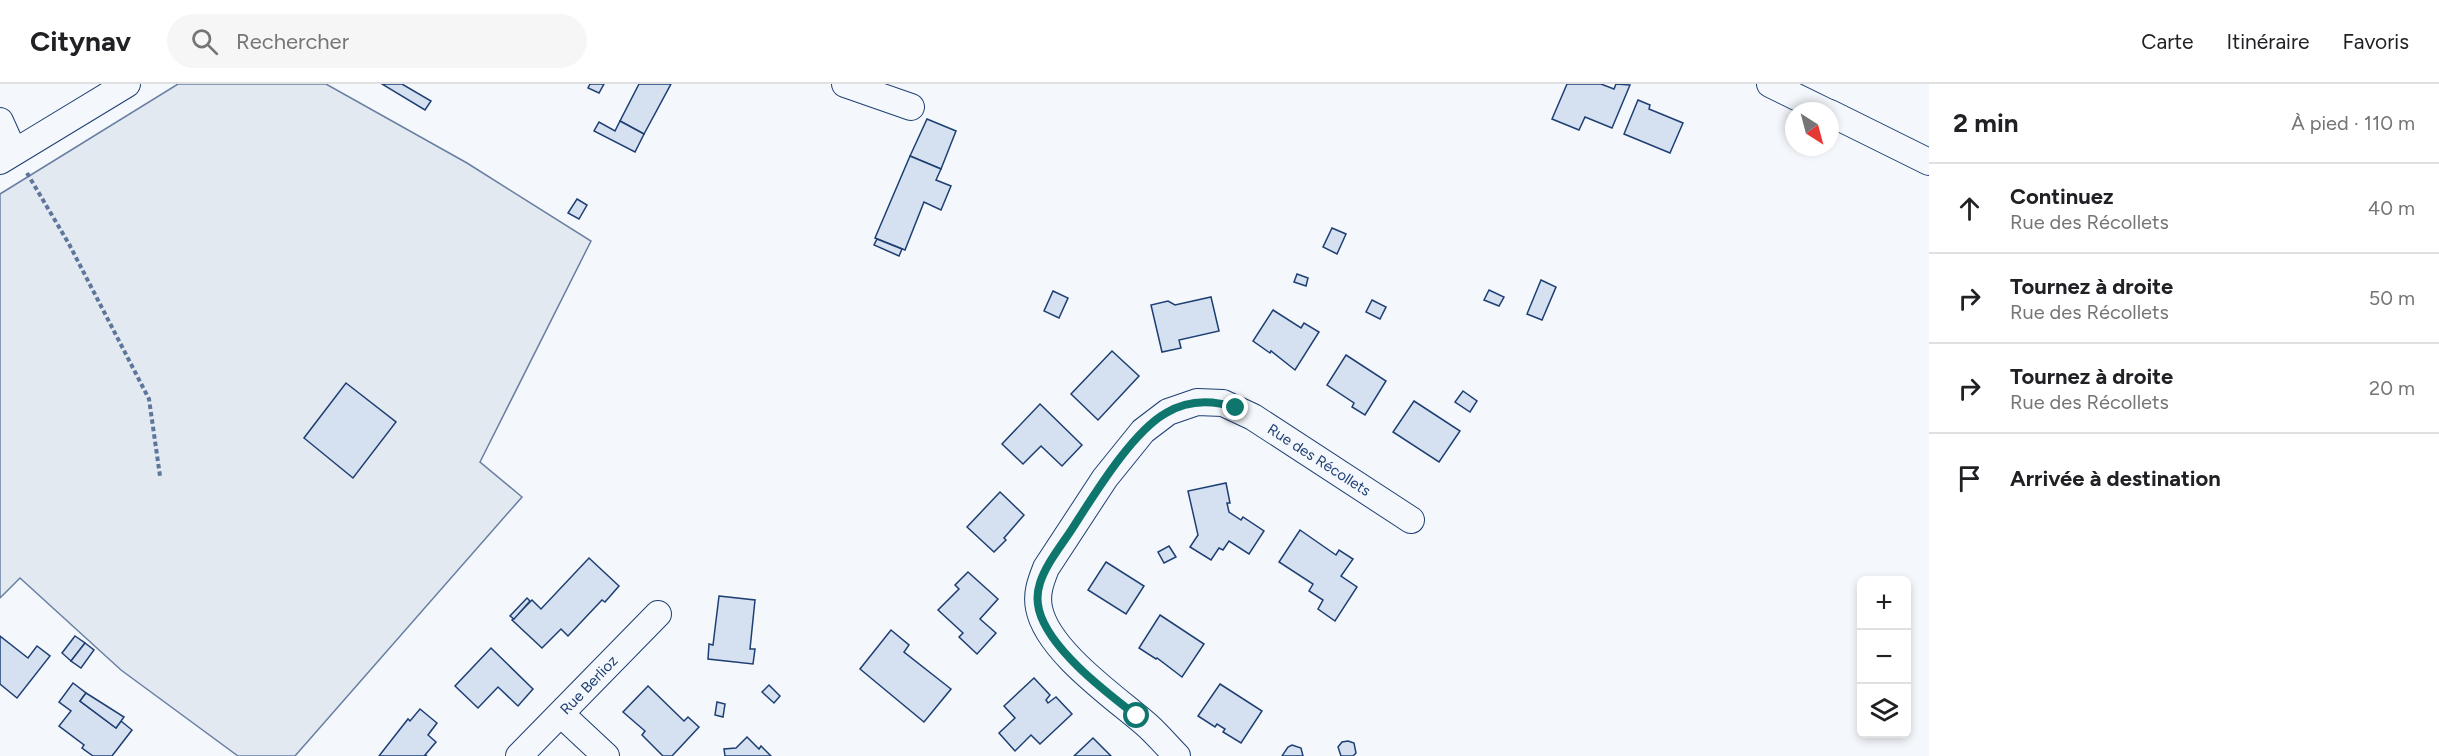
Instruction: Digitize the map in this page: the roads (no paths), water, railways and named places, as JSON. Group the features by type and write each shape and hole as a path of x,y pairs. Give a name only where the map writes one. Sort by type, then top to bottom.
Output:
{"street":[{"path":"0,121 7,157 127,84"},
{"path":"845,84 911,107"},
{"path":"1770,84 1807,102"},
{"path":"1839,117 1929,162"},
{"name":"Rue des Récollets","path":"1177,756 1148,726 1081,669 1050,633 1039,609 1040,583 1047,568 1105,478 1143,431 1155,420 1182,406 1197,402 1223,403 1253,417 1411,520"},
{"name":"Rue Berlioz","path":"519,756 658,614"},
{"path":"561,714 606,756"}]}
